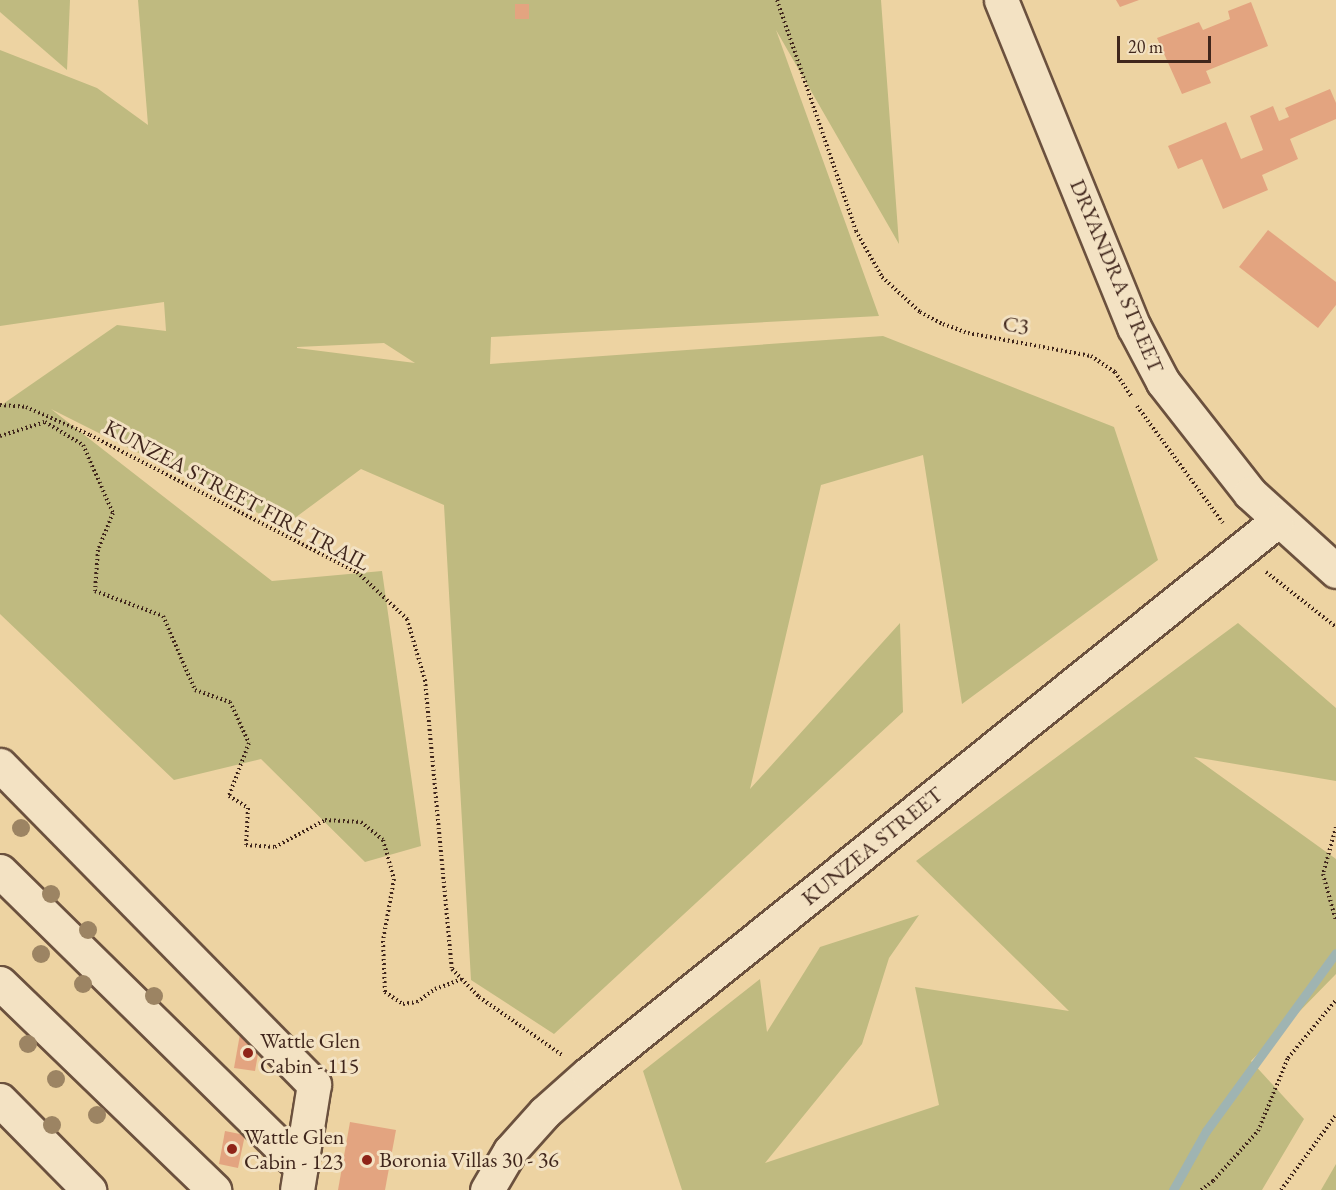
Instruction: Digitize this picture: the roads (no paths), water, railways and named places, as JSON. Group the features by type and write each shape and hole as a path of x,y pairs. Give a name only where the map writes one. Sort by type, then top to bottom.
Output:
{"street":[{"name":"DRYANDRA STREET","path":"1001,0 1134,327 1163,382 1212,446 1277,521 1336,571"},
{"name":"KUNZEA STREET","path":"487,1190 510,1151 545,1112 588,1074 1277,521"},
{"path":"0,765 314,1084 299,1178"},
{"path":"0,872 299,1178"},
{"path":"0,982 214,1190"},
{"path":"0,1100 89,1190"}],"waterway":[{"path":"1173,1190 1206,1131 1336,953"}],"place":[{"name":"Wattle Glen Cabin - 115","path":"248,1053"},
{"name":"Wattle Glen Cabin - 123","path":"232,1149"},
{"name":"Boronia Villas 30 - 36","path":"367,1160"}]}
